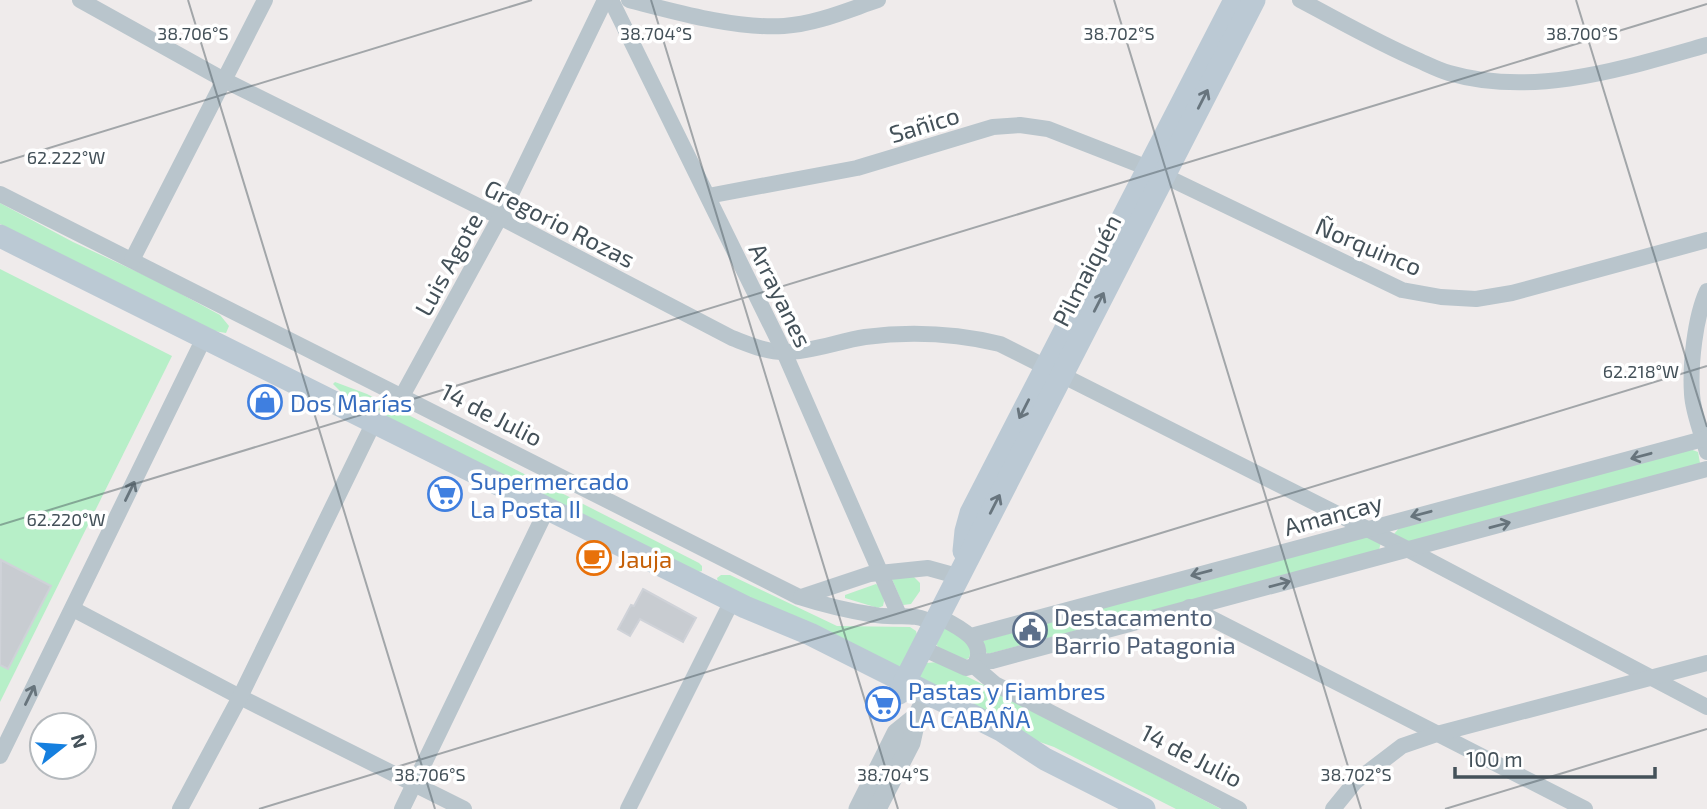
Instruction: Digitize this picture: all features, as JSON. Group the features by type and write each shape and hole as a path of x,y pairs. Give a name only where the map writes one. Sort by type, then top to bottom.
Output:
{"main road":[{"name":"Pilmaiquén","path":"1156,172 1235,0"},
{"name":"Pilmaiquén","path":"902,687 960,570 971,513 1054,369 1156,172 1254,0"},
{"path":"0,236 738,604 795,640 902,687 922,705 1004,747 1045,759 1144,809"}],"street":[{"name":"Gregorio Rozas","path":"80,0 224,80 500,217 732,338 784,352 866,337 920,333 947,334 1000,344 1409,550 1707,706"},
{"path":"132,260 265,0"},
{"name":"Luis Agote","path":"401,398 500,217 605,0"},
{"name":"Arrayanes","path":"611,0 784,352 900,615"},
{"path":"629,0 718,19 755,25 785,26 814,21 878,0"},
{"path":"1300,0 1389,48 1449,73 1496,81 1556,81 1628,67 1707,45"},
{"name":"Sañico","path":"708,196 857,168 993,127 1020,125 1048,129 1156,172"},
{"name":"Ñorquinco","path":"1156,172 1402,290 1441,297 1476,299 1512,293 1707,240"},
{"name":"14 de Julio","path":"0,194 799,597 841,610 880,616 923,617 965,630 971,636"},
{"path":"1706,443 1692,396 1692,363 1702,301 1707,291"},
{"path":"0,757 204,338"},
{"path":"180,809 240,697 374,422"},
{"name":"Amancay","path":"971,636 1365,529 1706,443"},
{"path":"922,648 966,668 1707,469"},
{"path":"402,809 547,509"},
{"path":"799,597 870,574 928,568 960,570"},
{"path":"628,809 738,604"},
{"path":"1189,607 1584,809"},
{"path":"74,608 240,697 464,809"},
{"path":"971,636 977,654 975,664"},
{"path":"1333,809 1354,782 1402,746 1437,734 1707,663"},
{"name":"14 de Julio","path":"975,664 995,684 1240,809"},
{"path":"858,809 896,733 922,705"},
{"path":"877,809 911,743 922,705"}],"green space":[{"path":"0,203 220,315 229,326 226,333 214,331 0,224"},
{"path":"0,269 172,356 0,702"},
{"path":"335,382 367,394 699,563 702,571 698,572 346,397 333,384"},
{"path":"1690,449 1698,452 1700,463 1406,543 1394,534 1400,527"},
{"path":"1370,534 1381,542 1379,550 988,654 982,649 982,641"},
{"path":"911,574 920,583 920,591 911,604 903,605 892,579"},
{"path":"730,575 837,626 910,627 916,631 918,638 904,664 898,668 719,585 717,578"},
{"path":"876,584 881,588 883,606 878,608 845,598 845,595"},
{"path":"948,628 965,637 971,650 969,658 965,660 936,644 939,630"},
{"path":"938,662 1221,809 1176,809 1054,747 1006,730 919,687 916,674 926,663"}],"building":[{"path":"1,560 51,586 8,669 0,665"},
{"path":"643,589 696,618 683,642 640,619 630,636 618,629"}],"place":[{"name":"Dos Marías","path":"265,402"},
{"name":"Supermercado La Posta II","path":"445,494"},
{"name":"Jauja","path":"594,558"},
{"name":"Destacamento Barrio Patagonia","path":"1030,630"},
{"name":"Pastas y Fiambres LA CABAÑA","path":"883,704"}]}
